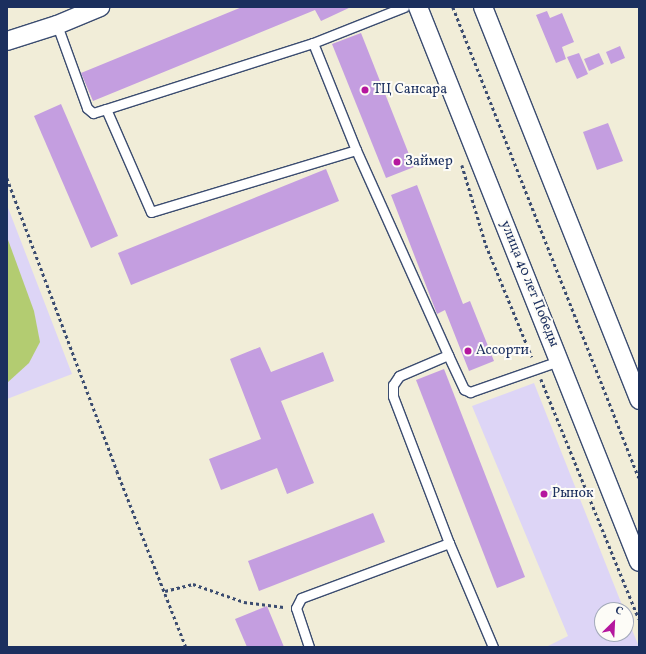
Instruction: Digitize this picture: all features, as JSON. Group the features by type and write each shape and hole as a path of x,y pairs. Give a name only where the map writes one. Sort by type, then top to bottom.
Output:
{"street":[{"path":"7,41 57,25 100,7"},
{"name":"улица 40 лет Победы","path":"418,7 639,562"},
{"path":"483,7 639,400"}],"lane":[{"path":"57,25 87,108 93,113 313,43 404,7"},
{"path":"313,43 356,150 464,389 470,392 559,361"},
{"path":"106,109 151,212 356,150"},
{"path":"448,355 399,376 393,385 393,396 449,543 493,647"},
{"path":"309,647 296,608 301,598 449,543"}],"path":[{"path":"453,7 639,478"},
{"path":"461,160 463,174 486,245 639,619"},
{"path":"7,178 117,471 186,647"},
{"path":"165,591 193,584 244,602 296,608"}],"shaded area":[{"path":"7,205 72,374 7,399"},
{"name":"Рынок","path":"534,383 621,602 594,602 594,642 634,642 634,635 639,647 546,647 568,636 472,406"}],"green space":[{"path":"7,237 34,311 40,342 29,363 7,383"}],"building":[{"path":"242,7 351,7 321,21 315,10 93,101 81,73"},
{"path":"547,11 550,18 562,13 574,42 562,47 566,59 556,63 536,15"},
{"path":"361,33 414,167 386,178 332,44"},
{"path":"620,46 625,58 611,64 606,52"},
{"path":"579,53 588,74 577,79 567,57"},
{"path":"599,53 604,64 589,71 584,59"},
{"path":"61,104 118,236 91,248 34,116"},
{"path":"608,123 623,161 597,170 583,132"},
{"path":"326,169 339,201 131,285 118,253"},
{"path":"417,185 463,304 470,301 494,361 469,371 445,310 437,314 391,195"},
{"path":"260,347 271,372 323,352 334,381 281,401 314,483 287,494 277,468 221,490 209,459 261,439 230,359"},
{"path":"444,369 525,577 497,588 416,380"},
{"path":"373,513 385,542 259,591 248,561"},
{"path":"267,606 284,647 247,647 235,619"}],"place":[{"name":"ТЦ Сансара","path":"365,90"},
{"name":"Займер","path":"397,162"},
{"name":"Ассорти","path":"468,351"},
{"name":"Рынок","path":"544,494"}]}
